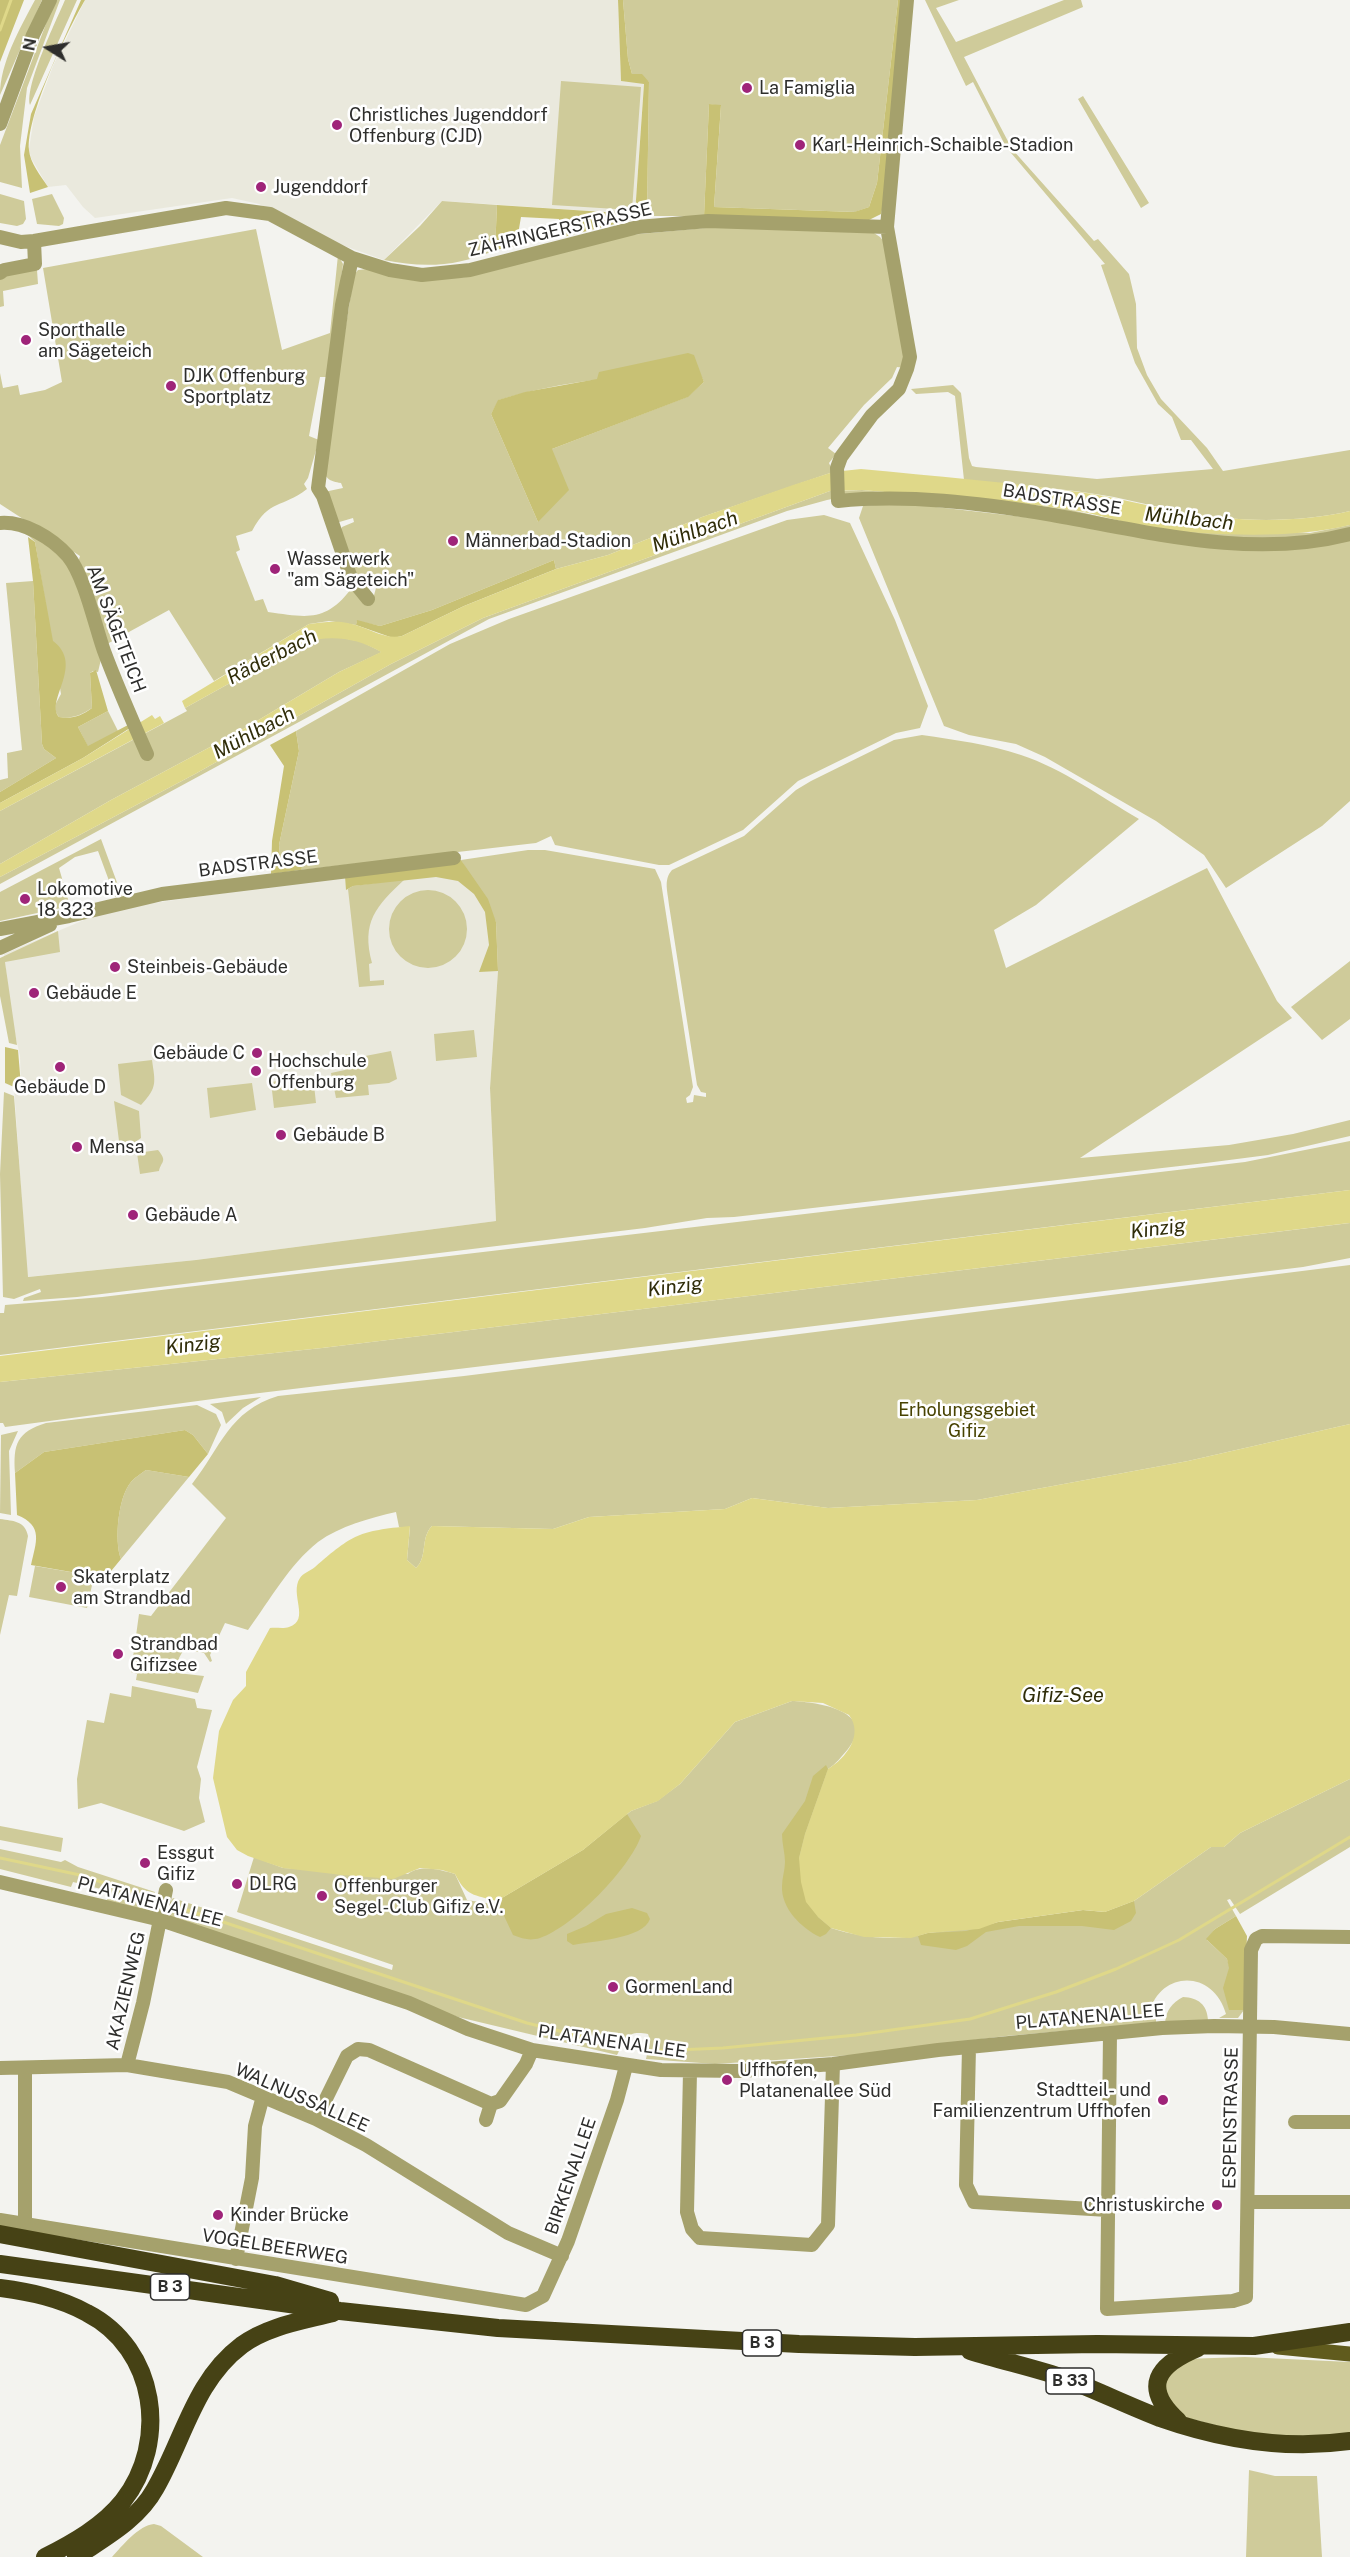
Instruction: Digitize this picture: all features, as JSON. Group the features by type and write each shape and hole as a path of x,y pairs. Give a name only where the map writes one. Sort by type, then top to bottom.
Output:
{"highway":[{"path":"0,2234 275,2285 315,2295 368,2314"},
{"name":"B 3","path":"0,2264 340,2311 498,2328 799,2344 954,2347 1097,2344 1254,2346"},
{"path":"0,2288 61,2301 88,2313 107,2326 125,2345 140,2368 150,2401 152,2423 149,2446 135,2484 105,2520 65,2547 45,2557"},
{"path":"75,2557 134,2516 155,2490 195,2402 220,2363 243,2344 262,2333 340,2311"},
{"path":"1254,2346 1350,2332"},
{"path":"1183,2425 1164,2407 1159,2398 1159,2377 1173,2359 1205,2345"},
{"name":"B 33","path":"954,2347 1065,2379 1183,2425 1260,2442 1302,2444 1350,2441"}],"main road":[{"name":"B 3","path":"1254,2346 1350,2354"}],"street":[{"path":"0,124 33,35 50,0"},
{"path":"886,227 907,0"},
{"name":"ZÄHRINGERSTRASSE","path":"0,237 21,242 34,241 226,208 270,214 352,258 390,270 422,275 470,270 638,227 708,221 886,227"},
{"name":"BADSTRASSE","path":"886,227 910,357 899,389 872,415 841,457 837,468 838,497 928,500 1046,514 1205,541 1320,542 1350,534"},
{"path":"0,273 4,270 34,264 34,241"},
{"path":"352,258 342,305 318,488 351,578 368,599"},
{"name":"AM SÄGETEICH","path":"0,523 12,522 30,528 69,557 147,754"},
{"name":"BADSTRASSE","path":"0,929 69,916 162,894 454,858"},
{"name":"BADSTRASSE","path":"0,948 69,916"},
{"name":"PLATANENALLEE","path":"0,1882 161,1920 409,2003 468,2029 532,2050 626,2066 690,2072 833,2064 969,2047 1162,2028 1251,2027 1350,2034"},
{"name":"AKAZIENWEG","path":"127,2065 166,1890"},
{"name":"ESPENSTRASSE","path":"1110,2033 1107,2308 1233,2301 1246,2297 1251,1950 1256,1940 1262,1936 1350,1937"},
{"path":"969,2047 966,2186 975,2202 1108,2210"},
{"path":"316,2119 347,2056 358,2049 369,2050 491,2104 500,2101 532,2050"},
{"path":"690,2072 687,2212 692,2229 700,2238 812,2245 828,2225 833,2064"},
{"name":"WALNUSSALLEE","path":"0,2068 127,2065 228,2082 316,2119 366,2145 508,2233 562,2256"},
{"name":"BIRKENALLEE","path":"543,2296 562,2256 598,2155 626,2066"},
{"path":"25,2068 25,2224"},
{"path":"236,2259 252,2178 255,2126 263,2096"},
{"path":"486,2120 491,2104"},
{"path":"1295,2122 1350,2122"},
{"path":"1248,2202 1350,2202"},
{"name":"VOGELBEERWEG","path":"0,2220 526,2305 543,2296"}],"shaded area":[{"path":"0,0 24,0 0,62"},
{"path":"81,0 85,0 49,74 30,135 31,160 48,187 30,193 24,155 31,114"},
{"name":"Christliches Jugenddorf Offenburg (CJD)","path":"85,0 618,0 621,81 644,83 635,214 442,201 384,260 339,244 259,204 232,198 95,218 66,185 48,187 31,158 29,149 34,117 53,66"},
{"path":"618,0 623,0 628,59 632,74 642,74 649,82 647,216 563,237 559,233 559,219 521,217 516,246 495,250 497,205 635,214 644,84 621,81"},
{"path":"898,0 902,0 884,202 881,214 869,220 704,216 709,104 721,105 714,207 854,212 869,207 877,183"},
{"path":"688,353 694,355 704,382 688,397 552,449 569,490 538,522 491,414 498,400 525,392 597,379 599,372"},
{"path":"28,537 35,542 53,641 62,650 65,661 63,682 56,710 59,717 77,716 92,708 90,673 96,670 108,711 78,727 88,746 128,725 130,728 83,758 0,803 0,792 56,758 44,749 42,744 33,581"},
{"path":"554,560 556,569 464,606 402,636 393,638 356,625 357,620 380,626 432,610"},
{"path":"296,731 299,751 279,845 280,857 292,863 303,864 301,870 271,874 272,841 284,766 270,745"},
{"name":"Hochschule Offenburg","path":"461,860 496,922 498,971 490,1088 496,1221 196,1260 27,1277 14,1087 21,1086 20,1056 12,1021 4,954 91,917 132,906"},
{"path":"461,860 488,899 496,922 498,971 479,972 489,945 485,912 474,894 458,881 436,877 353,886 346,890 345,876"},
{"path":"5,1047 18,1050 21,1086 14,1087 5,1083"},
{"path":"185,1430 193,1435 208,1454 189,1477 146,1470 131,1482 123,1498 118,1519 121,1559 107,1576 94,1576 31,1565 36,1542 35,1530 26,1519 17,1515 15,1473 44,1452"},
{"path":"826,1765 828,1769 799,1858 818,1917 831,1928 820,1937 799,1923 785,1902 782,1886 785,1862 782,1834 805,1801 813,1776"},
{"path":"627,1814 641,1836 625,1864 599,1895 553,1932 533,1939 513,1935 497,1901 583,1850"},
{"path":"1134,1901 1136,1913 1131,1921 1114,1930 1082,1926 1019,1926 986,1932 967,1946 956,1950 921,1945 918,1936 928,1933 966,1931 998,1922 1083,1910 1105,1912"},
{"path":"632,1908 647,1913 650,1919 646,1926 638,1931 616,1938 573,1945 567,1941 567,1934 606,1914"},
{"path":"1236,1916 1247,1936 1244,2010 1229,2010 1223,1988 1229,1968 1227,1959 1206,1939 1215,1929"}],"green space":[{"path":"35,0 42,0 0,95 7,58"},
{"path":"55,0 60,0 27,88 20,146 22,188 0,182 0,145"},
{"path":"65,0 77,0 30,105 32,83"},
{"name":"Karl-Heinrich-Schaible-Stadion","path":"623,0 898,0 877,183 869,207 855,212 714,207 721,106 709,104 704,216 647,216 649,82 632,74 628,59"},
{"path":"925,0 959,0 936,8 956,42 1064,0 1081,0 1083,7 964,57 1012,149 1094,241 1098,239 1129,274 1136,304 1137,348 1147,375 1161,399 1207,448 1223,471 1350,450 1350,511 1310,518 1268,520 1226,518 1186,513 1095,494 964,480 955,396 948,392 916,394 911,389 953,385 961,393 972,466 1097,479 1213,469 1191,440 1181,440 1172,417 1158,404 1135,363 1101,265 1105,264 1006,147 973,82 966,86"},
{"path":"561,81 641,87 632,210 552,205"},
{"path":"1083,96 1149,203 1141,208 1078,99"},
{"path":"0,194 24,201 26,219 23,224 17,226 0,223"},
{"path":"52,194 64,218 63,224 59,226 37,224 32,199"},
{"path":"442,201 497,205 495,250 453,263 426,265 384,260 420,226"},
{"path":"716,227 874,233 887,245 905,368 897,367 892,378 864,405 828,448 836,454 829,463 833,472 702,517 608,555 556,569 554,560 432,610 380,626 357,621 356,625 329,621 309,624 214,681 169,610 107,644 77,566 80,556 0,504 0,373 3,388 18,385 20,395 45,390 62,382 43,268 256,229 282,350 330,333 338,255 343,264 328,377 320,377 309,436 319,440 308,478 304,484 307,489 270,508 252,531 236,536 240,550 236,552 255,601 263,599 268,612 304,616 323,613 342,600 351,589 373,599 376,588 374,583 362,583 356,576 354,560 344,550 339,533 342,527 354,522 353,518 336,523 324,492 343,488 341,483 331,481 327,477 323,468 354,275 358,270 367,269 417,281 466,277 629,235","holes":["698,369 704,382 687,397 552,449 538,522 491,414 499,400 572,383"]},
{"path":"37,270 38,284 3,291 4,306 0,307 0,278 10,272"},
{"path":"862,490 1067,509 1123,522 1310,533 1350,525 1350,530 1320,536 1290,538 1230,537 1077,519 847,497 840,491"},
{"path":"833,491 832,499 787,511 489,619 0,884 0,877 195,774 391,664 483,618"},
{"path":"901,503 1068,522 1181,542 1350,539 1350,801 1322,826 1226,888 1204,855 1156,821 1045,757 1016,744 969,735 944,726 859,518 863,506"},
{"path":"824,515 850,523 895,620 928,706 920,728 896,733 798,781 743,830 669,865 555,845 551,836 536,843 301,870 302,864 292,863 280,857 279,845 299,751 296,731 450,644 509,619 787,520"},
{"path":"30,532 67,562 103,651 98,672 90,673 92,708 73,717 59,717 55,708 61,694 35,542 27,534"},
{"path":"33,581 42,744 44,749 56,758 0,792 0,780 8,778 7,753 22,750 6,583"},
{"path":"338,637 362,642 382,652 339,672 240,731 111,800 0,864 0,811 187,711 185,708 304,642"},
{"path":"108,711 118,731 88,747 78,727"},
{"path":"922,735 997,748 1037,761 1139,819 1036,905 994,930 1006,968 1207,868 1277,1001 1292,1018 1080,1158 1229,1145 1293,1134 1350,1120 1350,1136 1268,1155 1206,1163 734,1217 707,1218 645,1228 77,1297 23,1301 24,1298 41,1292 40,1289 14,1299 3,1297 0,1174 4,1092 14,1096 28,1277 196,1260 496,1221 490,1088 498,971 496,922 461,860 528,850 545,850 655,869 661,882 693,1087 686,1098 687,1103 693,1102 694,1095 706,1097 706,1093 701,1092 697,1085 667,891 669,874 672,870 744,836 796,790 811,781 894,740"},
{"path":"101,839 122,896 115,897 98,851 75,857 59,868 70,906 0,921 0,892"},
{"path":"405,879 379,907 368,936 372,963 369,964 370,981 384,980 384,985 359,987 348,889 353,886"},
{"path":"428,890 443,893 456,901 464,914 467,929 464,944 456,957 443,965 428,968 413,965 400,957 392,944 389,929 392,914 400,901 413,893"},
{"path":"58,931 60,952 5,962 17,1045 9,1043 0,996 0,958"},
{"path":"1350,961 1350,1019 1322,1040 1291,1007"},
{"path":"474,1030 477,1057 436,1061 434,1034"},
{"path":"391,1051 397,1079 389,1083 368,1085 369,1095 336,1098 331,1073 345,1070 344,1055 354,1053 355,1058"},
{"path":"152,1060 153,1089 141,1105 121,1095 118,1064"},
{"path":"313,1076 316,1103 274,1108 271,1082"},
{"path":"252,1083 256,1110 210,1118 207,1088"},
{"path":"114,1101 139,1111 141,1138 131,1145 119,1141"},
{"path":"1350,1141 1350,1190 0,1355 0,1313 4,1313 5,1305 102,1297 1245,1162"},
{"path":"158,1150 163,1159 159,1171 140,1174 137,1153"},
{"path":"1350,1223 1350,1258 1303,1267 235,1396 5,1427 3,1423 0,1423 0,1382 322,1348"},
{"name":"Erholungsgebiet Gifiz","path":"1350,1265 1350,1424 1188,1461 977,1500 828,1508 752,1498 725,1509 589,1517 553,1529 432,1526 426,1536 420,1564 416,1568 407,1560 410,1527 399,1527 396,1512 345,1527 318,1542 289,1572 248,1630 225,1623 210,1655 212,1661 210,1662 204,1653 184,1649 179,1658 177,1673 204,1676 198,1693 136,1680 137,1674 131,1672 139,1614 151,1616 226,1518 192,1484 237,1421 261,1403 278,1396 464,1376"},
{"path":"261,1397 243,1408 226,1424 222,1412 210,1404"},
{"path":"197,1405 216,1414 221,1425 208,1454 193,1435 185,1430 44,1452 15,1473 15,1454 19,1440 29,1431 46,1423"},
{"path":"18,1431 9,1451 11,1515 0,1513 1,1435"},
{"path":"146,1470 189,1477 121,1559 118,1541 120,1508 131,1482"},
{"path":"0,1519 22,1525 28,1536 17,1596 9,1595 0,1635"},
{"name":"Skaterplatz am Strandbad","path":"35,1566 94,1576 87,1608 29,1597"},
{"path":"132,1686 195,1699 197,1708 212,1710 197,1767 201,1779 199,1798 205,1822 184,1831 101,1803 78,1809 77,1779 87,1720 104,1723 110,1693 131,1697"},
{"path":"792,1701 816,1704 841,1711 850,1717 856,1726 856,1736 848,1749 828,1769 831,1928 879,1938 891,1938 1105,1912 1134,1901 1211,1847 1224,1847 1240,1833 1350,1779 1350,1847 1240,1914 1230,1899 1227,1900 1236,1916 1215,1929 1207,1940 1227,1959 1244,2010 1238,2018 1219,2018 1226,2014 1220,2000 1211,1989 1200,1983 1175,1982 1164,1988 1155,1999 1149,2013 1156,2016 1156,2023 1006,2036 853,2055 715,2064 646,2059 650,2040 648,2034 631,2034 617,2055 458,2017 165,1917 168,1905 173,1898 392,1970 393,1965 237,1912 254,1857 283,1868 408,1874 418,1869 437,1870 455,1874 467,1900 492,1904 583,1850 631,1811 657,1801 680,1784 735,1722"},
{"path":"0,1826 63,1838 61,1852 0,1840"},
{"path":"0,1849 61,1862 65,1860 78,1867 155,1892 152,1913 107,1901 109,1891 73,1882 71,1887 0,1869"},
{"path":"1183,1997 1201,2003 1206,2010 1208,2020 1165,2023 1170,2007"},
{"path":"1245,2357 1350,2362 1350,2434 1318,2437 1256,2436 1180,2416 1167,2406 1162,2380 1183,2359"},
{"path":"1249,2470 1275,2476 1317,2476 1322,2557 1246,2557"},
{"path":"154,2524 161,2526 203,2557 112,2557 137,2532"}],"water":[{"path":"861,469 1079,492 1187,513 1227,518 1268,520 1310,518 1350,511 1350,525 1278,534 1202,533 1144,526 1077,511 1040,506 862,490 830,491 483,618 391,664 195,774 0,877 0,864 111,800 240,731 339,672 381,652 344,639 304,642 185,708 182,701 309,624 341,622 383,635 402,636 464,606 556,569 608,555 702,517 793,485 833,472"},
{"path":"152,715 155,719 160,716 164,723 0,811 0,803 83,758"},
{"name":"Kinzig","path":"1350,1190 1350,1223 322,1348 0,1382 0,1356"},
{"name":"Gifiz-See","path":"1350,1424 1350,1779 1240,1833 1224,1847 1211,1847 1134,1901 1105,1912 1083,1910 998,1922 979,1929 928,1933 911,1938 864,1937 831,1928 806,1902 799,1858 828,1769 847,1752 855,1730 849,1715 823,1703 792,1701 735,1722 680,1784 658,1801 631,1811 583,1850 497,1901 472,1894 463,1887 455,1874 442,1870 420,1868 393,1879 283,1868 237,1850 227,1837 213,1778 219,1731 233,1700 246,1686 246,1672 270,1628 289,1627 298,1619 297,1584 300,1578 339,1547 368,1532 410,1526 407,1560 416,1568 420,1564 426,1536 432,1526 553,1529 589,1517 725,1509 752,1498 828,1508 977,1500 1188,1461"}],"waterway":[{"path":"0,30 11,0"},
{"path":"652,2051 723,2048 856,2035 970,2019 1056,1992 1116,1969 1179,1940 1350,1837"},
{"path":"0,1858 80,1875 153,1899"},
{"path":"172,1905 527,2023 620,2046"}],"place":[{"name":"La Famiglia","path":"747,88"},
{"name":"Christliches Jugenddorf Offenburg (CJD)","path":"337,125"},
{"name":"Karl-Heinrich-Schaible-Stadion","path":"800,145"},
{"name":"Jugenddorf","path":"261,187"},
{"name":"Sporthalle am Sägeteich","path":"26,340"},
{"name":"DJK Offenburg Sportplatz","path":"171,386"},
{"name":"Männerbad-Stadion","path":"453,541"},
{"name":"Wasserwerk \"am Sägeteich\"","path":"275,569"},
{"name":"Lokomotive 18 323","path":"25,899"},
{"name":"Steinbeis-Gebäude","path":"115,967"},
{"name":"Gebäude E","path":"34,993"},
{"name":"Gebäude C","path":"257,1053"},
{"name":"Gebäude D","path":"60,1067"},
{"name":"Hochschule Offenburg","path":"256,1071"},
{"name":"Gebäude B","path":"281,1135"},
{"name":"Mensa","path":"77,1147"},
{"name":"Gebäude A","path":"133,1215"},
{"name":"Skaterplatz am Strandbad","path":"61,1587"},
{"name":"Strandbad Gifizsee","path":"118,1654"},
{"name":"Essgut Gifiz","path":"145,1863"},
{"name":"DLRG","path":"237,1884"},
{"name":"Offenburger Segel-Club Gifiz e.V.","path":"322,1896"},
{"name":"GormenLand","path":"613,1987"},
{"name":"Uffhofen, Platanenallee Süd","path":"727,2080"},
{"name":"Stadtteil- und Familienzentrum Uffhofen","path":"1163,2100"},
{"name":"Christuskirche","path":"1217,2205"},
{"name":"Kinder Brücke","path":"218,2215"}],"water label":[{"name":"Mühlbach","path":"1189,519"},
{"name":"Mühlbach","path":"695,532"},
{"name":"Räderbach","path":"272,657"},
{"name":"Mühlbach","path":"254,733"}]}
